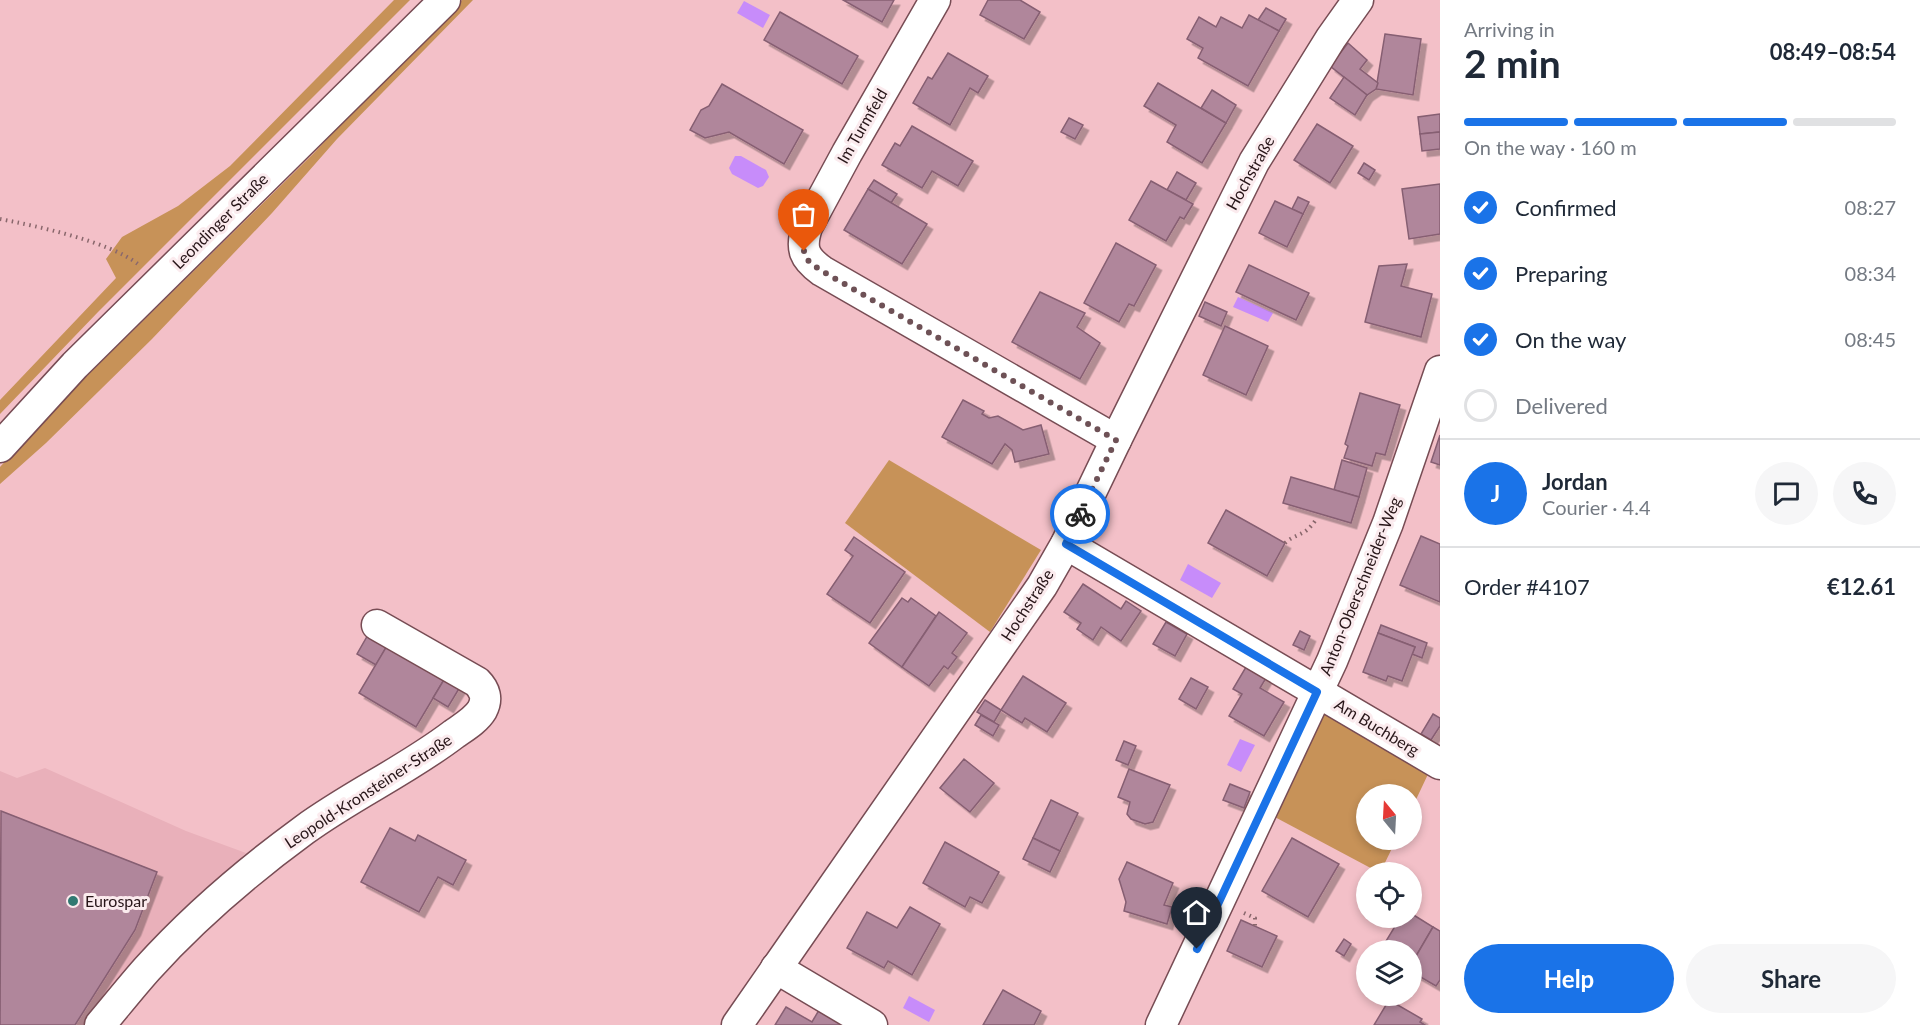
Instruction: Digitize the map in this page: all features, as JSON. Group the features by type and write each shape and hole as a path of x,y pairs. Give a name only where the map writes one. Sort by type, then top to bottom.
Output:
{"street":[{"name":"Leondinger Straße","path":"0,447 75,365 444,0"},
{"name":"Im Turmfeld","path":"934,0 807,227 803,240 804,251 809,262 822,271 1116,440"},
{"name":"Hochstraße","path":"736,1025 1042,586 1066,544 1254,162 1331,38 1358,0"},
{"name":"Anton-Oberschneider-Weg","path":"1161,1025 1317,692 1388,523 1440,371"},
{"name":"Am Buchberg","path":"1066,544 1440,764"},
{"name":"Leopold-Kronsteiner-Straße","path":"100,1025 147,969 241,878 306,828 443,743 481,711 486,699 477,682 377,625"},
{"path":"776,968 872,1025"}],"path":[{"path":"0,219 39,227 108,249 129,257 161,280"},
{"path":"1285,543 1304,533 1315,521"}],"shaded area":[{"path":"394,0 410,0 98,312 0,414 0,400 116,278 106,259 122,237 178,206 230,166"},
{"path":"462,0 473,0 337,139 272,213 152,339 46,443 0,484 0,467 47,415 313,154 410,51"},
{"path":"744,1 770,15 763,28 737,13"},
{"path":"735,156 741,156 766,170 769,177 763,186 758,188 732,174 729,168"},
{"path":"1238,297 1273,313 1268,322 1233,307"},
{"path":"889,460 1041,550 990,632 845,523"},
{"path":"1188,564 1221,583 1212,598 1180,580"},
{"path":"1325,711 1430,770 1422,787 1422,784 1356,784 1356,850 1391,850 1385,862 1359,862 1271,815"},
{"path":"1240,739 1255,745 1241,772 1227,765"},
{"path":"45,768 186,831 246,853 131,963 83,1025 0,1025 0,771 17,778"},
{"path":"909,996 935,1010 929,1022 903,1008"}],"building":[{"path":"843,0 894,0 882,22"},
{"path":"988,0 1020,0 1040,12 1024,39 980,15"},
{"path":"1266,8 1286,19 1279,31 1258,20"},
{"path":"780,12 858,56 842,84 764,40"},
{"path":"1249,15 1279,31 1248,86 1198,58 1203,48 1187,39 1199,17 1216,27 1221,17 1242,28"},
{"path":"1385,34 1421,39 1413,95 1376,89"},
{"path":"1348,43 1367,60 1360,69 1378,83 1376,89 1367,95 1330,66"},
{"path":"948,53 988,76 978,93 970,88 950,125 913,103 928,77 932,79"},
{"path":"1344,77 1367,95 1355,115 1330,98"},
{"path":"1158,83 1226,123 1202,163 1167,142 1176,125 1144,106"},
{"path":"722,84 803,130 784,164 729,132 705,138 690,130 701,110 709,106"},
{"path":"1212,90 1236,105 1226,123 1201,108"},
{"path":"1440,114 1440,132 1420,134 1418,117"},
{"path":"1069,118 1083,125 1075,139 1061,132"},
{"path":"1317,124 1353,146 1330,183 1294,160"},
{"path":"912,126 973,161 958,186 932,171 922,188 882,165 895,143 900,146"},
{"path":"1440,132 1440,149 1422,151 1420,134"},
{"path":"1364,163 1375,170 1369,180 1358,173"},
{"path":"1177,172 1196,183 1186,200 1167,190"},
{"path":"874,180 897,194 891,203 868,189"},
{"path":"1151,181 1193,204 1184,219 1180,217 1166,241 1129,220"},
{"path":"1440,184 1440,234 1409,239 1402,189"},
{"path":"868,189 927,224 902,264 844,230"},
{"path":"1298,197 1309,202 1303,214 1292,209"},
{"path":"1275,201 1303,214 1287,247 1259,233"},
{"path":"1116,243 1156,265 1134,306 1129,304 1119,322 1084,303"},
{"path":"1407,264 1401,286 1432,294 1421,337 1365,322 1379,266"},
{"path":"1249,265 1309,293 1296,320 1236,292"},
{"path":"1040,292 1085,313 1077,327 1100,343 1080,379 1012,342"},
{"path":"1205,302 1227,312 1221,326 1199,316"},
{"path":"1225,326 1268,346 1246,395 1203,375"},
{"path":"1360,393 1400,405 1385,455 1376,453 1372,466 1344,458 1348,446 1345,444"},
{"path":"963,400 984,411 982,414 989,418 998,416 1023,430 1041,425 1049,454 1015,462 1012,450 1005,444 992,464 942,437"},
{"path":"1440,435 1440,465 1431,462"},
{"path":"1342,460 1367,468 1359,497 1334,490"},
{"path":"1291,477 1359,497 1351,523 1283,503"},
{"path":"1226,510 1285,543 1267,576 1208,543"},
{"path":"1421,536 1440,544 1440,602 1400,585"},
{"path":"854,537 905,572 870,623 827,594 853,556 845,550"},
{"path":"1083,584 1121,609 1126,601 1141,611 1121,641 1101,627 1093,640 1077,629 1081,623 1064,612"},
{"path":"902,598 908,602 911,598 936,616 902,667 869,643"},
{"path":"939,612 967,633 952,653 957,657 948,669 944,666 929,686 902,667"},
{"path":"1166,622 1187,634 1175,656 1153,644"},
{"path":"1381,625 1427,643 1422,658 1412,654 1415,647 1378,633"},
{"path":"1300,631 1310,636 1304,650 1293,645"},
{"path":"369,633 388,644 376,665 357,654"},
{"path":"1378,633 1415,647 1402,681 1388,676 1386,681 1363,672"},
{"path":"388,644 445,678 416,727 359,693"},
{"path":"1246,667 1266,678 1260,688 1284,702 1264,736 1229,716 1242,694 1233,689"},
{"path":"1023,676 1066,703 1047,732 1025,718 1022,723 1001,710"},
{"path":"445,678 460,687 448,707 433,698"},
{"path":"1191,678 1208,687 1196,709 1179,699"},
{"path":"985,700 1001,710 994,722 977,712"},
{"path":"1433,714 1440,718 1440,726 1431,740 1421,734"},
{"path":"981,715 999,725 993,736 975,725"},
{"path":"1124,741 1136,746 1128,765 1116,760"},
{"path":"964,759 994,783 970,812 940,788"},
{"path":"1129,769 1170,785 1153,822 1145,824 1131,819 1127,814 1130,802 1118,797"},
{"path":"1230,784 1250,792 1244,808 1223,800"},
{"path":"1051,800 1078,813 1060,851 1033,838"},
{"name":"Eurospar","path":"1,811 157,872 135,930 75,1025 0,1025"},
{"path":"390,828 415,841 418,835 466,860 453,885 438,877 419,912 361,882"},
{"path":"1033,838 1060,851 1050,872 1023,859"},
{"path":"1292,838 1339,864 1308,917 1262,891"},
{"path":"945,842 999,872 982,903 970,897 965,907 923,883"},
{"path":"1127,862 1173,883 1164,905 1172,907 1167,924 1124,911 1126,902 1119,879"},
{"path":"910,907 940,924 912,975 888,961 884,968 847,948 867,912 897,928"},
{"path":"1241,920 1277,936 1262,967 1227,951"},
{"path":"1422,920 1433,927 1422,946 1422,940 1387,940 1394,928 1422,928"},
{"path":"1433,927 1440,931 1440,980 1436,986 1422,978 1422,946"},
{"path":"1344,939 1351,944 1344,956 1336,951"},
{"path":"1003,990 1041,1011 1034,1025 983,1025"},
{"path":"1385,1006 1399,1006 1422,1019 1420,1022 1425,1025 1374,1025"},
{"path":"786,1007 812,1022 819,1010 845,1025 775,1025"}],"way so far":[{"path":"804,251 809,262 822,271 1116,440 1080,514"}],"place":[{"name":"Eurospar","path":"73,901"}],"route":[{"path":"1080,514 1066,544 1317,692 1197,949"}]}
